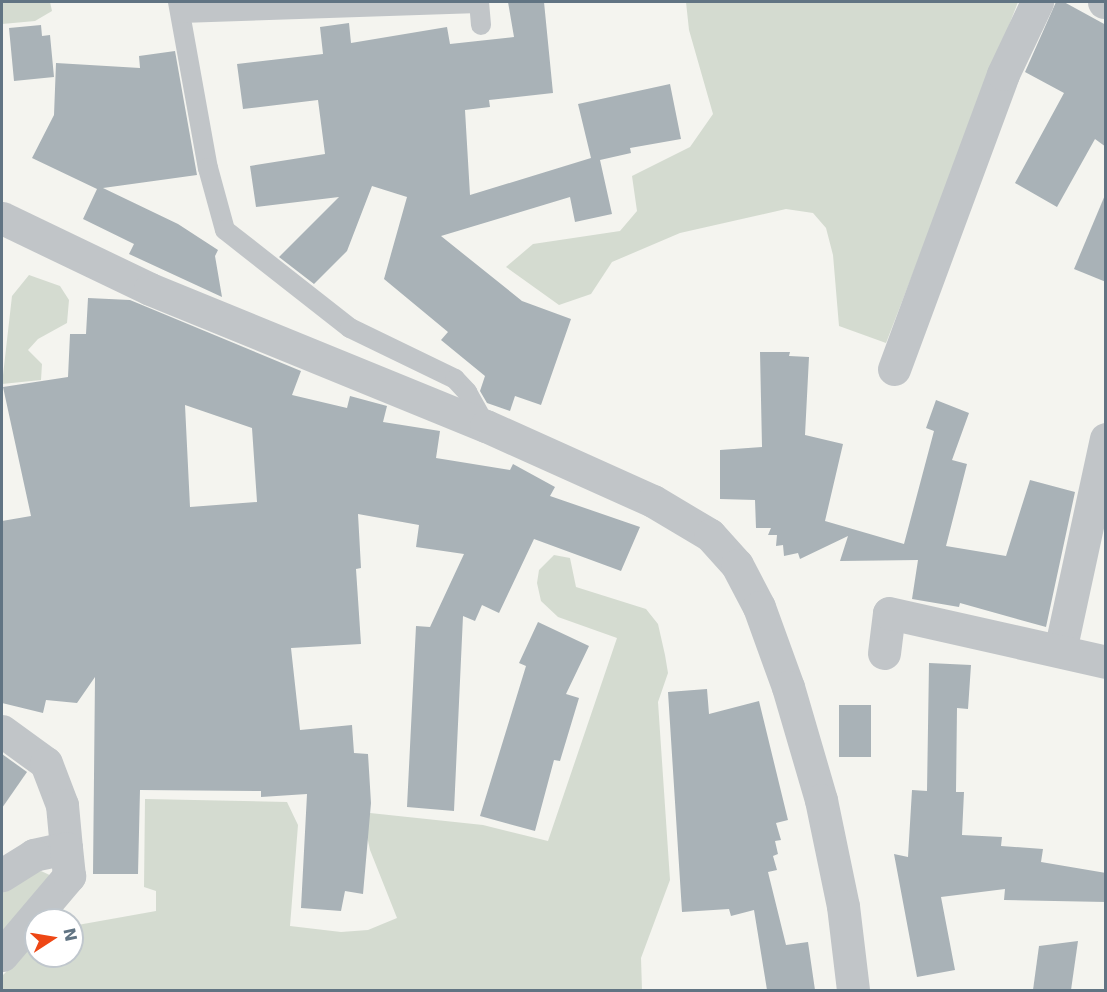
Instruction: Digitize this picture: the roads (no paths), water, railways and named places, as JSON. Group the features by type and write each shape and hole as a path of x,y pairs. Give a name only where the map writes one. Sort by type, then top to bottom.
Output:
{"street":[{"path":"894,369 1003,74 1037,2"},
{"path":"2,218 150,289 486,426 653,501 710,535 737,565 759,607 788,687 821,800 843,906 853,990"},
{"path":"1060,651 1106,439"},
{"path":"884,653 889,613 1106,662"},
{"path":"2,731 46,763 62,805 69,876 2,956"},
{"path":"2,875 34,855 66,848"}],"lane":[{"path":"481,25 479,2 180,7 208,168 225,230 350,328 455,379 467,392 486,426"}]}
